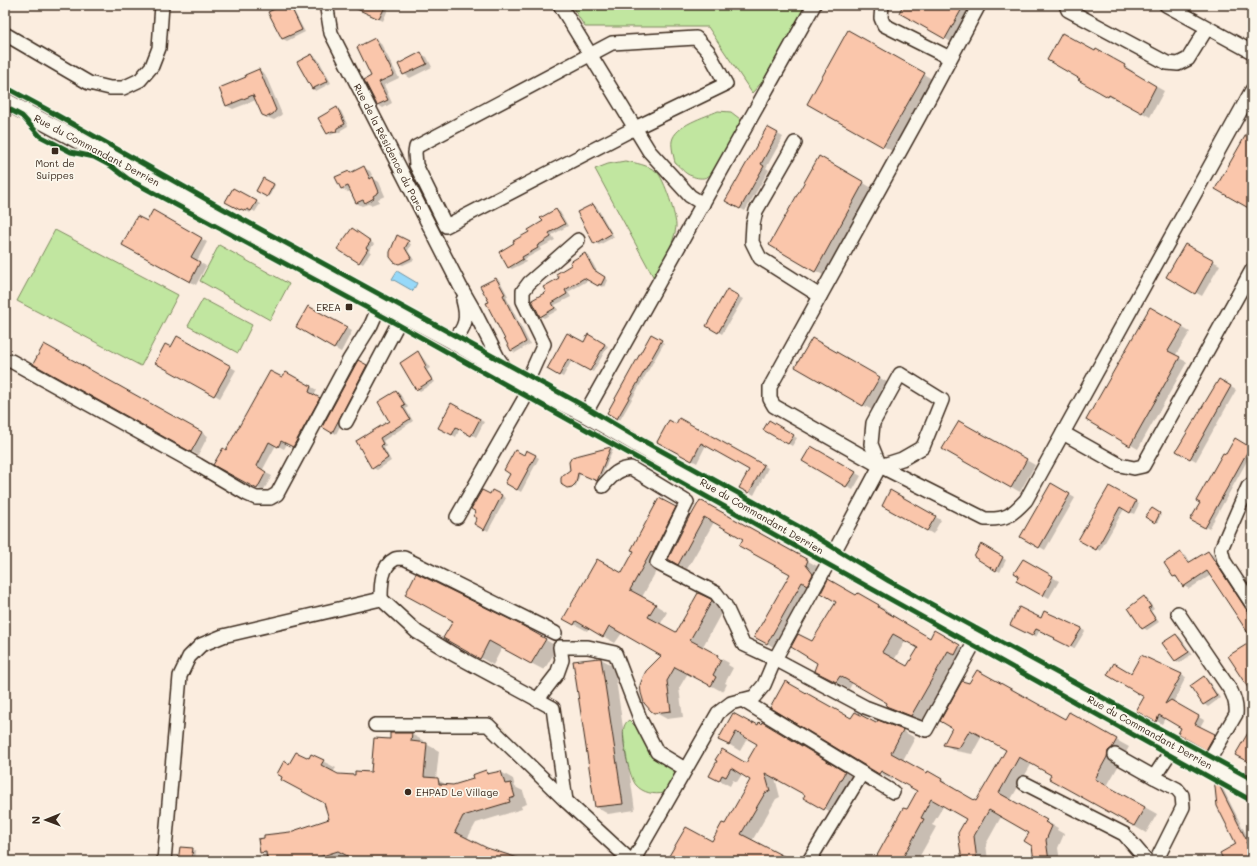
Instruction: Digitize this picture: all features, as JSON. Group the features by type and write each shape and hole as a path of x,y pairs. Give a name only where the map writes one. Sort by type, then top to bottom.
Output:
{"main road":[{"name":"Rue du Commandant Derrien","path":"5,90 57,119 167,187"},
{"name":"Rue du Commandant Derrien","path":"5,101 453,341 529,385 585,414 832,556 1252,788"}],"street":[{"path":"5,34 89,83 110,88 123,88 140,80 152,66 159,48 162,5"},
{"name":"Rue de la Résidence du Parc","path":"328,5 327,9 331,33 460,286 498,358 511,375"},
{"path":"560,5 649,151 690,196 703,204"},
{"path":"585,414 814,5"},
{"path":"882,5 881,18 884,25 950,58"},
{"path":"979,5 770,387 770,399 774,406 880,466 985,520 996,520 1006,517 1015,511 1026,500 1252,90"},
{"path":"1066,5 1068,10 1167,63 1178,64 1188,59 1206,28"},
{"path":"1166,5 1252,52"},
{"path":"696,38 708,51 726,84 635,128 446,226 416,165 416,147 612,43 696,38"},
{"path":"795,143 756,211 753,224 752,242 760,258 820,296"},
{"path":"457,517 529,385 544,344 523,301 523,291 529,283 578,240"},
{"path":"1063,433 1120,465 1134,468 1143,466 1252,270"},
{"name":"Rue de la Résidence du Parc","path":"453,341 461,331 466,316 460,286"},
{"path":"11,361 198,465 247,494 256,498 270,498 277,494 349,360 371,325 381,302"},
{"path":"346,422 403,314"},
{"path":"376,725 488,725 566,801 632,861 718,713 731,703 754,697 764,685 775,658 880,466 902,459 923,447 942,400 900,374 873,423 871,444 880,466"},
{"path":"603,486 616,472 623,468 631,468 687,502 657,563 716,592 725,605 743,644 775,658 865,707 926,730 973,645"},
{"path":"1252,484 1248,487 1221,549 1224,561 1252,604"},
{"path":"555,633 404,558 396,558 386,566 381,582 381,599 417,632 453,654 553,708 566,801"},
{"path":"164,861 180,676 189,657 201,645 223,636 381,599"},
{"path":"1178,613 1231,691 1236,702 1236,714 1208,764"},
{"path":"537,700 558,674 562,660 560,647 588,647 615,653 641,721 657,752 685,769"},
{"path":"742,700 893,792"},
{"path":"1154,777 1175,745"},
{"path":"1115,755 1177,789 1182,796 1183,807 1156,861"},
{"path":"809,861 862,773"},
{"path":"1024,783 1124,834 1147,861"}],"green space":[{"path":"571,5 806,5 763,81 752,93 708,27 585,27"},
{"path":"718,111 731,112 744,122 711,174 702,178 689,175 675,163 672,149 674,135 691,122"},
{"path":"625,161 646,166 657,172 670,198 676,222 673,240 654,278 595,169 608,164"},
{"path":"55,230 178,295 141,366 17,301"},
{"path":"219,245 289,284 270,320 200,281"},
{"path":"203,299 252,325 238,353 188,326"},
{"path":"629,720 674,771 675,776 664,793 656,794 645,792 633,781 628,766 623,732 626,723"}],"water":[{"path":"397,271 417,283 413,291 392,279"}],"building":[{"path":"283,5 290,5 302,30 282,39 268,12"},
{"path":"348,5 386,5 379,19"},
{"path":"903,5 964,5 945,39 899,13"},
{"path":"848,30 925,73 883,147 807,104"},
{"path":"1062,33 1125,65 1124,67 1156,86 1142,113 1109,95 1108,97 1047,60"},
{"path":"375,38 394,75 379,82 388,100 377,105 364,80 371,76 357,47"},
{"path":"421,52 427,64 403,75 398,64"},
{"path":"312,54 328,81 312,89 297,62"},
{"path":"259,69 276,110 273,114 267,117 262,115 253,95 226,106 219,88 246,77 245,75"},
{"path":"337,107 345,124 337,128 336,132 332,131 327,134 318,118"},
{"path":"1252,124 1252,210 1215,189"},
{"path":"767,127 778,133 761,164 764,166 740,209 725,201"},
{"path":"819,156 864,182 815,272 769,245"},
{"path":"364,166 370,179 373,177 379,192 373,196 374,198 365,203 363,200 356,203 348,186 341,189 335,177 349,171 350,173"},
{"path":"263,178 274,184 267,197 256,191"},
{"path":"233,188 257,201 251,211 247,209 246,211 240,210 225,202"},
{"path":"593,204 611,234 594,244 577,212"},
{"path":"556,209 565,224 549,233 551,237 537,246 538,248 522,257 523,259 508,268 499,252 514,243 513,241 529,232 528,230 543,221 540,218"},
{"path":"153,210 202,238 191,257 200,262 190,282 122,245 137,216 147,221"},
{"path":"352,228 371,241 359,263 337,249"},
{"path":"397,235 409,241 405,248 411,258 399,264 394,262 390,257 390,252"},
{"path":"1185,244 1214,260 1195,294 1166,277"},
{"path":"585,253 594,270 605,277 601,285 599,284 598,286 584,278 565,290 567,294 552,303 555,308 540,317 532,300 546,292 543,287 559,278 556,274 571,265 570,262"},
{"path":"496,278 505,294 503,295 526,342 511,351 486,303 489,302 480,286"},
{"path":"727,289 739,296 718,333 706,326"},
{"path":"308,306 347,327 334,349 296,327"},
{"path":"1150,307 1183,326 1168,351 1180,357 1130,446 1086,420"},
{"path":"567,333 584,342 588,334 605,344 590,371 568,359 559,376 547,369"},
{"path":"651,334 662,340 617,419 607,413"},
{"path":"177,336 231,366 214,396 155,363 165,344 171,347"},
{"path":"812,338 880,377 863,406 795,367"},
{"path":"44,344 202,432 191,452 33,364"},
{"path":"418,351 426,366 424,367 432,380 416,390 400,363"},
{"path":"358,360 367,365 332,433 322,427"},
{"path":"270,371 282,377 286,372 311,386 309,392 320,398 293,447 281,441 278,447 269,442 257,466 266,472 257,489 213,465 223,448 226,450"},
{"path":"1219,379 1231,386 1190,459 1176,451"},
{"path":"396,391 405,405 402,406 410,419 380,438 383,444 381,446 388,458 372,469 356,441 389,421 378,402"},
{"path":"451,403 480,419 471,436 456,427 452,435 438,428"},
{"path":"679,418 764,465 749,493 739,488 749,470 701,443 692,461 657,442 669,420 676,424"},
{"path":"769,420 794,435 788,444 763,430"},
{"path":"959,421 1027,459 1011,488 942,449"},
{"path":"1235,438 1250,447 1205,528 1190,520 1200,503 1196,501 1223,453 1226,454"},
{"path":"811,446 856,472 846,487 802,461"},
{"path":"611,447 597,481 578,473 576,483 572,487 567,488 562,485 561,478 570,470 569,462 572,457"},
{"path":"515,450 524,455 526,450 536,455 517,490 505,483 510,474 504,470"},
{"path":"1051,483 1070,494 1039,548 1020,537"},
{"path":"1109,486 1136,501 1130,513 1120,507 1096,550 1078,540"},
{"path":"482,490 490,494 492,490 502,495 484,530 474,524 477,518 473,516 476,512 471,509"},
{"path":"890,490 936,516 927,531 882,506"},
{"path":"659,498 676,507 653,553 651,552 630,590 656,604 648,617 676,632 698,593 711,599 712,601 690,640 718,655 717,657 721,660 713,675 716,677 711,686 675,667 667,681 671,711 654,713 644,703 640,685 646,671 661,656 609,626 603,637 576,621 574,625 563,619 597,559 622,573 634,551 631,550"},
{"path":"700,500 808,560 806,565 813,574 807,585 802,582 767,644 754,637 790,574 739,546 743,539 704,517 678,565 668,559 690,515 691,516"},
{"path":"1152,508 1160,513 1155,523 1145,517"},
{"path":"981,544 1003,557 996,571 974,557"},
{"path":"1208,551 1252,618 1252,639 1207,571 1183,587 1176,576 1173,577 1164,563 1181,552 1188,563"},
{"path":"1023,559 1053,576 1043,596 1016,581 1019,576 1014,573"},
{"path":"416,573 546,639 531,664 489,641 480,659 443,638 453,621 405,595"},
{"path":"828,579 856,595 858,593 879,605 878,607 930,638 934,630 960,645 955,655 948,651 911,716 886,706 887,703 840,676 836,682 814,671 817,663 791,647 798,634 812,641 836,602 821,593","holes":["893,634 918,648 907,666 882,652"]},
{"path":"1144,596 1151,607 1148,608 1156,620 1142,629 1128,608"},
{"path":"1019,607 1041,618 1044,611 1082,628 1070,647 1036,629 1032,636 1010,625"},
{"path":"1176,634 1189,652 1175,661 1162,643"},
{"path":"1252,641 1252,694 1228,656"},
{"path":"1141,655 1182,674 1165,704 1171,700 1199,716 1195,724 1215,734 1206,750 1178,734 1181,728 1159,715 1156,722 1136,711 1144,697 1107,675 1114,663 1131,673"},
{"path":"601,658 623,804 595,807 573,661"},
{"path":"977,670 1065,719 1069,712 1117,739 1112,748 1108,751 1107,757 1095,779 1145,807 1134,826 1049,779 1051,775 1019,757 999,793 1047,820 1045,822 1052,826 1046,840 1049,861 1034,861 1032,846 1024,841 1029,833 989,810 974,836 977,861 962,861 958,833 966,819 931,799 921,818 924,819 901,861 874,861 903,808 907,809 917,791 881,771 879,774 770,708 785,681 851,718 855,712 876,723 878,720 903,730 891,753 927,773 928,771 942,779 941,781 976,801 1006,750 970,730 959,748 943,745 952,728 940,721 962,681 969,683"},
{"path":"1204,676 1217,696 1203,705 1190,686"},
{"path":"733,713 753,724 753,722 758,725 759,722 761,724 762,722 845,772 824,810 803,798 805,795 765,773 770,791 765,793 741,834 793,861 666,861 686,827 712,841 722,823 725,824 750,780 731,768 726,777 722,775 719,781 709,776 717,761 715,760 722,749 746,763 757,744 736,732 729,745 718,740"},
{"path":"1252,726 1252,764 1235,755"},
{"name":"EHPAD Le Village","path":"390,733 412,733 411,741 427,743 424,777 438,778 439,784 453,785 473,779 472,775 486,770 487,774 501,771 505,784 511,783 515,797 509,799 510,802 463,816 455,832 487,848 521,859 521,861 357,861 338,851 319,857 320,861 267,861 266,852 260,853 258,839 264,838 264,835 290,832 329,819 324,803 281,780 282,777 277,774 284,761 289,764 296,752 309,758 311,754 324,760 321,765 338,774 355,775 355,771 371,772 374,738 390,739"},
{"path":"1214,778 1216,779 1247,841 1246,842 1252,854 1252,861 1224,861 1220,853 1236,844 1217,806"},
{"path":"180,847 193,848 191,861 178,861"}],"cycle path":[{"path":"5,87 220,207 584,406 631,434 803,529 889,581 1252,779"},
{"path":"5,107 22,116 40,136 71,152 94,157 111,166 128,179 397,324 1252,801"}],"place":[{"name":"Mont de Suippes","path":"55,151"},
{"name":"EREA","path":"349,307"},
{"name":"EHPAD Le Village","path":"408,792"}]}
